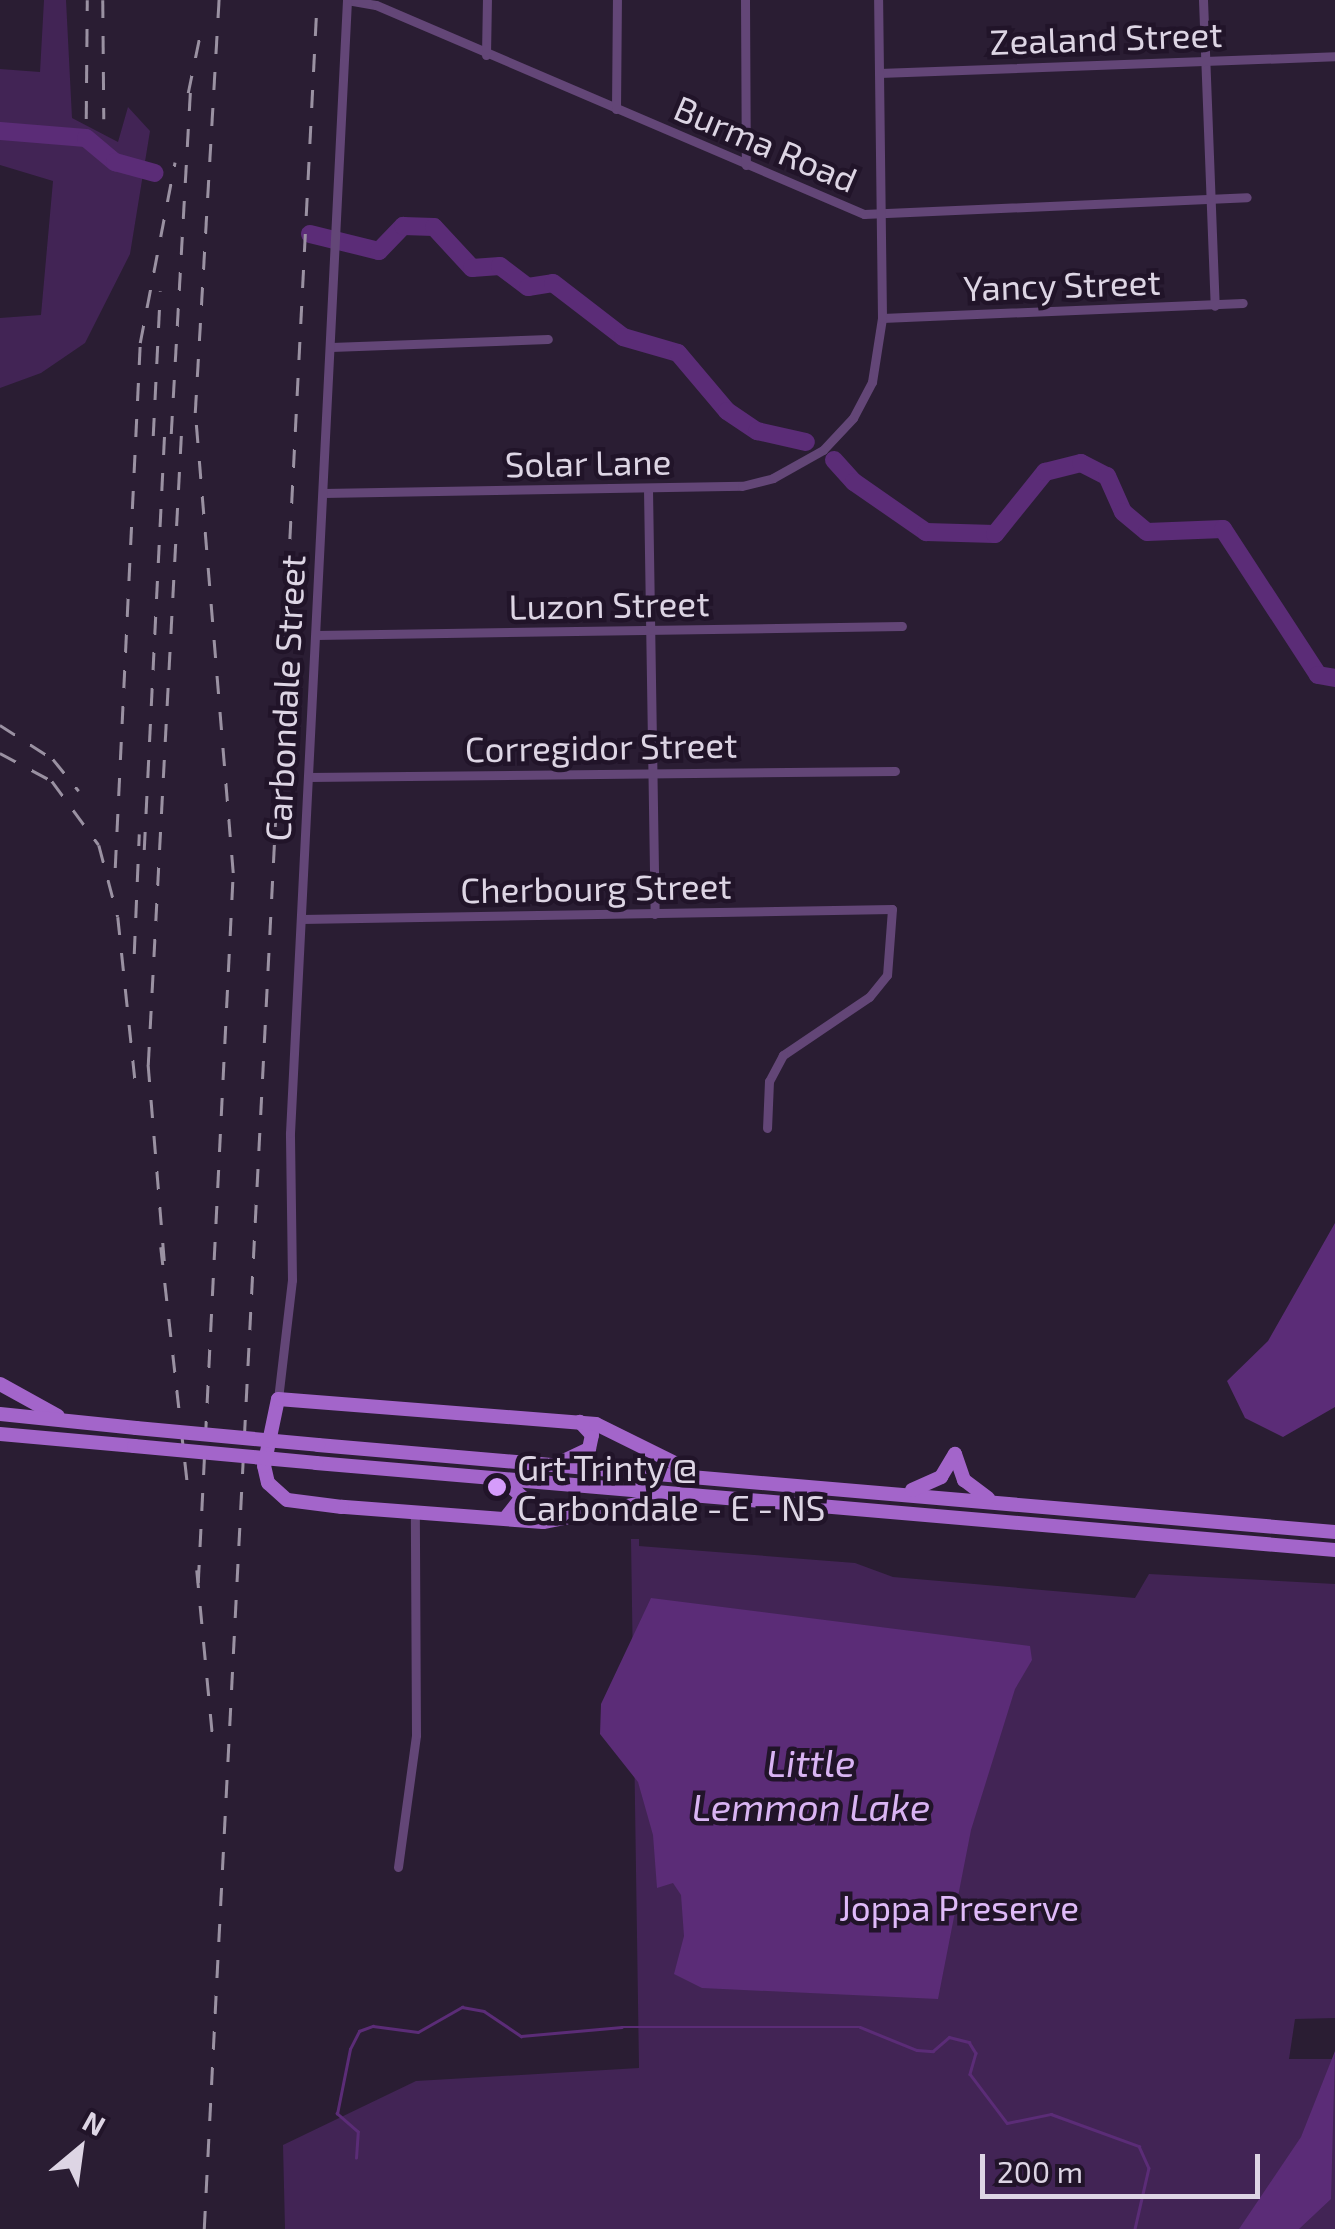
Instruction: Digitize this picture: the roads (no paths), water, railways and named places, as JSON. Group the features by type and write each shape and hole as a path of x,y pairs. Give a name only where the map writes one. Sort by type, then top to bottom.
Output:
{"main road":[{"path":"0,1384 67,1420"},
{"path":"689,1495 566,1520 415,1513 303,1504 274,1493 264,1466 278,1399 580,1422 704,1474"},
{"path":"0,1414 1335,1532"},
{"path":"554,1464 588,1449 592,1435 580,1422"},
{"path":"0,1434 1335,1550"},
{"path":"0,1442 18,1436"},
{"path":"905,1492 941,1476 955,1454 964,1480 994,1501"},
{"path":"501,1480 522,1497 507,1516"},
{"path":"880,1510 937,1504 949,1496"}],"street":[{"name":"Burma Road","path":"347,0 376,6 864,214 1247,197"},
{"name":"Carbondale Street","path":"278,1399 292,1280 290,1132 347,0"},
{"path":"486,56 487,0"},
{"path":"616,109 617,0"},
{"path":"745,0 746,165"},
{"path":"878,0 882,318"},
{"path":"1203,0 1215,306"},
{"name":"Zealand Street","path":"880,73 1335,56"},
{"name":"Yancy Street","path":"882,318 1243,303"},
{"name":"Solar Lane","path":"323,494 742,486 773,478 840,434 872,382 882,318"},
{"path":"331,346 548,339"},
{"path":"648,489 655,914"},
{"name":"Luzon Street","path":"316,636 902,626"},
{"name":"Corregidor Street","path":"308,777 895,770"},
{"name":"Cherbourg Street","path":"301,920 892,909 888,975 869,997 775,1066 767,1128"},
{"path":"398,1867 416,1735 415,1513"}],"water":[{"path":"1335,1223 1335,1407 1283,1437 1245,1418 1227,1381 1268,1341"},
{"name":"Little Lemmon Lake","path":"651,1598 1030,1646 1032,1660 1015,1689 971,1830 938,1999 702,1988 674,1974 684,1936 681,1895 673,1883 657,1888 653,1835 638,1782 600,1734 601,1704"},
{"path":"1335,2051 1331,2199 1299,2229 1239,2229 1301,2137"}],"waterway":[{"path":"0,131 86,138 115,162 155,173"},
{"path":"310,234 379,251 403,226 434,227 472,268 500,266 528,287 553,283 623,337 678,353 727,411 757,431 806,442"},
{"path":"834,460 854,482 926,532 995,534 1045,472 1081,463 1107,476 1123,512 1147,532 1223,529 1318,675 1335,678"},
{"path":"356,2158 358,2132 337,2114 350,2049 359,2031 373,2026 418,2032 462,2007 484,2011 521,2036 622,2027 860,2027 917,2050 933,2051 949,2037 969,2042 976,2053 970,2074 1007,2123 1051,2114 1139,2146 1149,2168 1135,2229"}],"railway":[{"path":"86,119 87,0"},
{"path":"103,0 104,119"},
{"path":"198,1583 233,873 195,413 219,0"},
{"path":"204,2229 317,0"},
{"path":"188,93 202,25"},
{"path":"171,434 191,79"},
{"path":"115,868 140,343 175,162"},
{"path":"153,436 160,291"},
{"path":"164,1261 148,1065 182,418"},
{"path":"144,850 165,421"},
{"path":"0,725 53,759 79,791"},
{"path":"0,753 52,781 99,845 118,917 136,1089"},
{"path":"134,954 139,834"},
{"path":"161,1247 189,1496"},
{"path":"197,1570 213,1739"}],"place":[{"name":"Grt Trinty @ Carbondale - E - NS","path":"497,1487"}],"park label":[{"name":"Joppa Preserve","path":"959,1907"}]}
